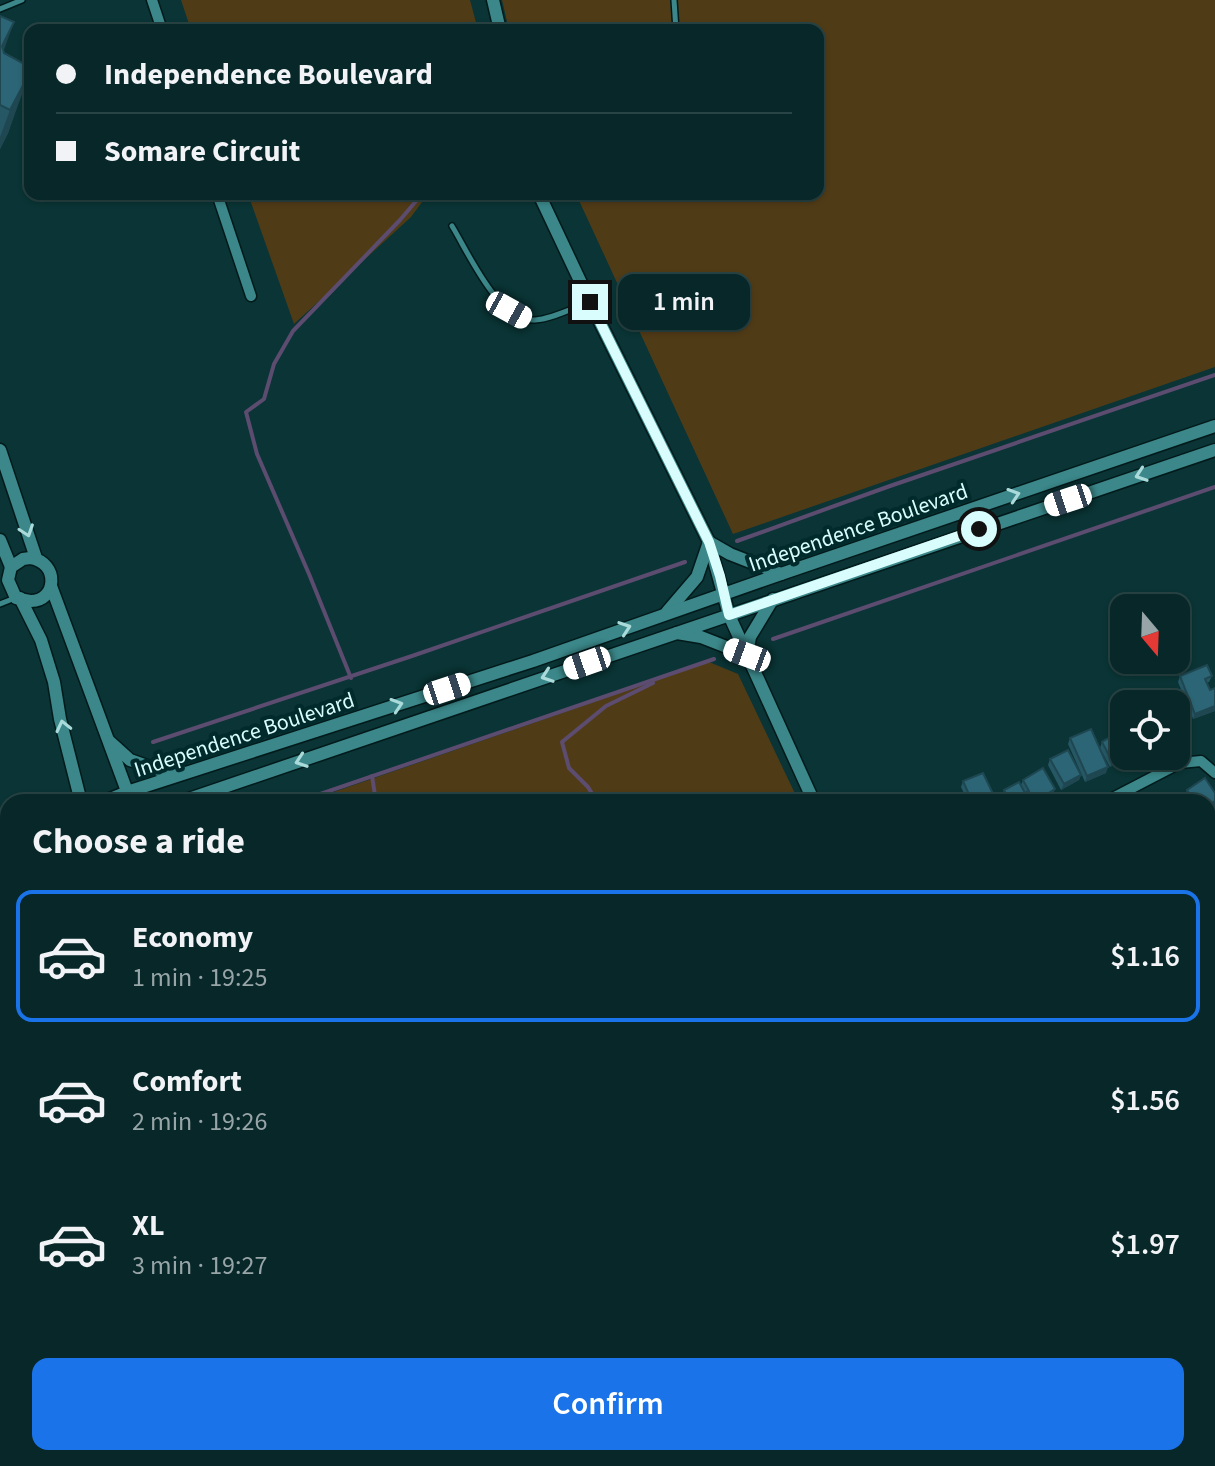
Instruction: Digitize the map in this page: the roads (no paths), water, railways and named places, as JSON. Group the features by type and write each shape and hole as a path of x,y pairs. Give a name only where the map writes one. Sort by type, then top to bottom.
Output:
{"street":[{"path":"152,0 160,24"},
{"path":"493,0 499,24"},
{"path":"219,200 251,296"},
{"path":"542,200 709,542 729,615 810,794"},
{"name":"Independence Boulevard","path":"136,794 189,773 533,661 1215,426"},
{"path":"0,450 36,558"},
{"name":"Independence Boulevard","path":"204,794 1215,450"},
{"path":"0,540 6,577 41,640 54,682 79,794"},
{"path":"709,542 730,554 781,574"},
{"path":"665,615 697,577 709,542"},
{"path":"6,577 23,559 36,558 49,569 51,586 128,794"},
{"path":"18,598 37,600 51,586"},
{"path":"747,655 750,637 773,599"},
{"path":"674,633 701,637 747,655"},
{"path":"107,739 130,760 159,770 189,773"},
{"path":"1120,794 1180,763 1201,761 1215,773"}],"lane":[{"path":"0,9 22,0"},
{"path":"674,0 676,24"},
{"path":"452,226 489,288 516,315 535,321 590,302"},
{"path":"0,604 18,598"}],"waterway":[{"path":"351,678 257,454 246,412 264,399 274,364 293,331 417,200"},
{"path":"737,541 1215,375"},
{"path":"773,639 1215,487"},
{"path":"153,742 685,562"},
{"path":"320,794 714,659"},
{"path":"592,794 569,768 562,742 606,706 653,683"},
{"path":"372,776 375,794"}]}
